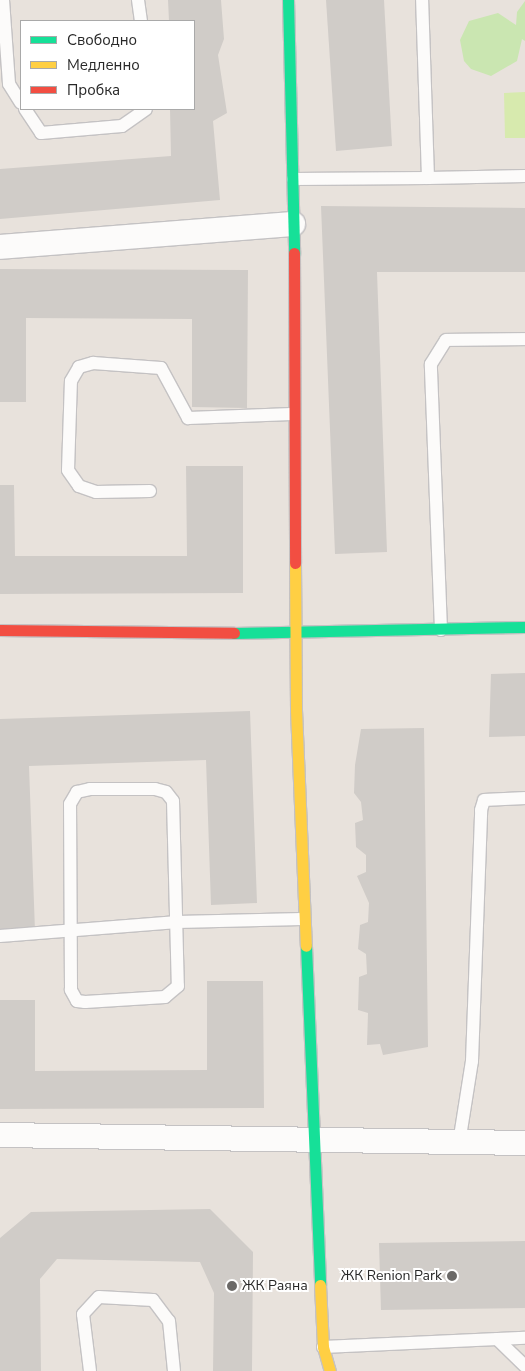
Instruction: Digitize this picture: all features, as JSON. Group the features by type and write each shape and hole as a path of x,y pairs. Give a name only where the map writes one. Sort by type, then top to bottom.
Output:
{"street":[{"path":"288,0 293,179 292,414 302,919 323,1348 330,1371"},
{"path":"0,247 293,224"},
{"path":"0,630 297,634 525,628"},
{"path":"0,1134 314,1142 525,1143"}],"lane":[{"path":"3,0 8,84 20,102"},
{"path":"138,0 141,20"},
{"path":"422,0 428,178"},
{"path":"26,110 42,133 122,126 145,110"},
{"path":"293,179 525,176"},
{"path":"441,630 431,364 446,340 525,339"},
{"path":"150,491 96,492 79,486 68,470 71,382 79,367 92,363 161,368 188,418 292,414"},
{"path":"90,789 154,789 166,792 173,800 177,922 178,986 165,997 77,1001 71,990 70,804 76,792 90,789"},
{"path":"459,1143 472,1061 481,810 484,800 525,798"},
{"path":"0,936 71,932 177,922 302,919"},
{"path":"90,1371 83,1314 99,1297 153,1300 169,1321 174,1371"},
{"path":"323,1348 525,1338"},
{"path":"497,1339 525,1366"}],"green space":[{"path":"525,1 525,41 522,39 517,61 491,76 471,69 464,61 460,40 469,21 498,13 516,25 517,12"},
{"path":"525,92 525,138 505,138 504,93"}],"building":[{"path":"168,0 221,0 224,39 218,55 227,113 213,121 220,200 0,219 0,169 171,156 170,110 195,110 195,20 169,20"},
{"path":"326,0 384,0 392,146 336,151"},
{"path":"321,206 525,208 525,272 377,272 387,552 335,554"},
{"path":"0,269 248,270 247,408 192,407 192,319 26,318 26,402 0,402"},
{"path":"186,466 243,466 243,593 0,594 0,485 14,485 15,556 187,556"},
{"path":"525,673 525,736 489,737 491,674"},
{"path":"250,711 257,903 211,905 206,760 29,766 35,931 0,932 0,719"},
{"path":"424,728 428,1047 383,1055 380,1044 367,1045 368,1013 358,1010 359,977 367,974 366,954 358,949 360,925 368,922 369,903 357,876 366,872 366,855 356,847 355,823 363,820 361,802 354,793 355,765 361,729"},
{"path":"207,981 263,981 264,1108 0,1109 0,1000 35,1000 35,1071 207,1070"},
{"name":"ЖК Раяна","path":"210,1209 253,1252 252,1371 213,1371 214,1293 200,1262 57,1259 40,1279 41,1371 0,1371 0,1238 31,1212"},
{"name":"ЖК Renion Park","path":"525,1241 525,1308 381,1310 379,1243"}],"traffic: fast":[{"path":"288,0 294,253"},
{"path":"234,633 525,627"},
{"path":"306,946 320,1285"}],"traffic: slow":[{"path":"295,563 296,710 306,946"},
{"path":"320,1285 323,1347 330,1371"}],"traffic: jam":[{"path":"294,253 295,563"},
{"path":"0,630 234,633"}],"place":[{"name":"ЖК Renion Park","path":"452,1276"},
{"name":"ЖК Раяна","path":"232,1286"}]}
